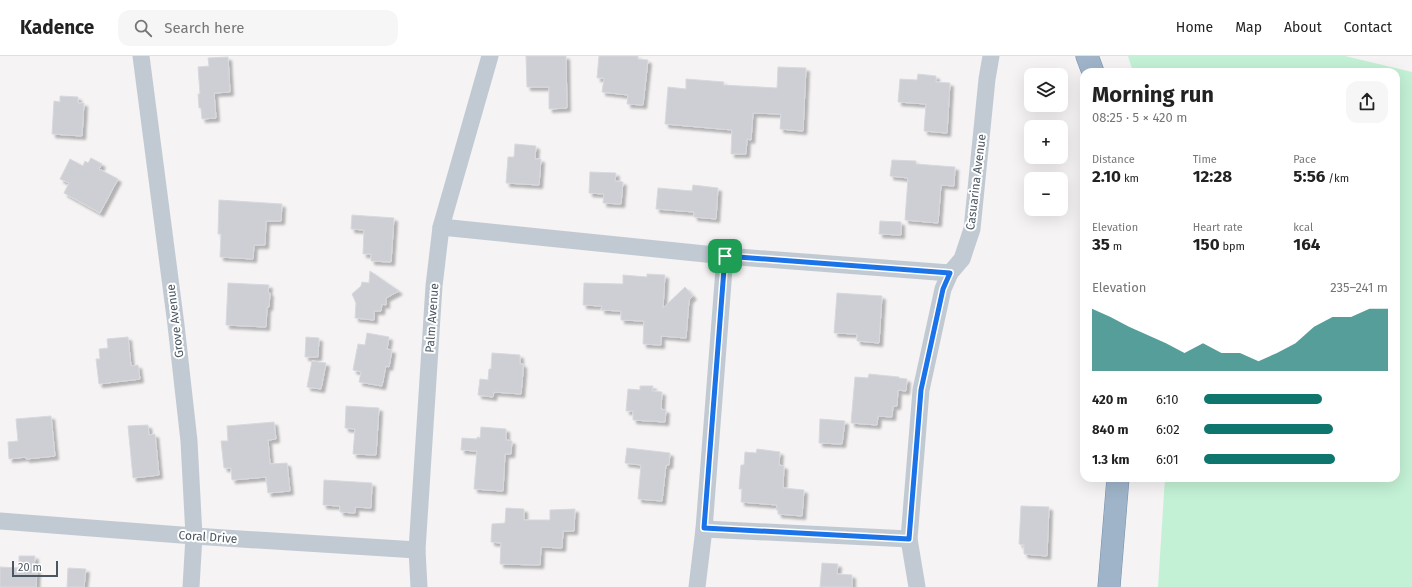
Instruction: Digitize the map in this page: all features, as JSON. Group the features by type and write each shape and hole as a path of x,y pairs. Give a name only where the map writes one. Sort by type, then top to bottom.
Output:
{"highway":[{"path":"1087,56 1092,68"},
{"path":"1109,587 1118,482"}],"street":[{"name":"Grove Avenue","path":"142,56 189,441 194,536 191,587"},
{"name":"Palm Avenue","path":"419,587 416,550 434,286 441,227 490,56"},
{"name":"Casuarina Avenue","path":"917,587 909,539 921,390 943,289 950,273 962,259 972,229 986,79 991,56"},
{"path":"441,227 725,256 950,273"},
{"path":"697,587 704,528 725,256"},
{"name":"Coral Drive","path":"0,521 194,536 416,550"},
{"path":"704,528 909,539"}],"green space":[{"path":"1128,56 1345,56 1395,68 1132,68"},
{"path":"1400,69 1412,72 1412,587 1158,587 1165,482 1400,482"}],"building":[{"path":"526,56 566,56 567,108 549,109 549,87 527,87"},
{"path":"599,56 638,56 638,59 648,60 643,105 627,104 628,95 602,92 604,78 597,78"},
{"path":"228,57 230,92 214,93 216,118 202,119 201,108 199,108 198,94 200,94 198,67 209,66 208,58"},
{"path":"778,67 806,68 803,131 780,129 781,114 753,113 751,140 747,139 746,154 731,154 732,130 665,124 668,87 686,89 686,79 724,82 723,85 777,88"},
{"path":"918,74 936,76 936,82 950,83 947,133 924,131 926,104 898,102 900,79 917,80"},
{"path":"60,96 78,97 78,103 84,103 82,136 52,134 54,101 60,102"},
{"path":"515,144 536,146 535,159 541,159 539,185 506,183 508,157 514,157"},
{"path":"91,158 102,164 99,169 118,179 100,213 64,193 69,183 60,179 70,159 83,166 85,161 88,163"},
{"path":"892,160 916,161 916,164 955,167 954,186 941,185 938,223 905,220 908,178 890,176"},
{"path":"590,172 616,173 615,181 623,182 621,204 603,203 604,194 589,193"},
{"path":"693,185 718,188 716,219 694,217 694,212 656,209 658,188 692,191"},
{"path":"219,200 282,204 281,221 266,221 265,245 254,245 253,259 220,257 221,234 218,234"},
{"path":"352,215 394,218 391,262 371,261 371,254 363,254 364,230 351,229"},
{"path":"880,221 901,222 901,235 879,234"},
{"path":"370,271 399,291 386,298 386,305 382,304 381,311 374,311 374,320 355,318 356,303 352,294 361,286 362,282 369,283"},
{"path":"647,274 665,275 663,308 685,287 693,296 689,300 686,338 661,336 661,345 643,344 644,321 621,320 621,311 601,310 602,306 583,305 584,283 623,284 623,275 647,277"},
{"path":"228,283 269,285 269,307 267,307 266,327 226,325"},
{"path":"837,293 882,296 879,343 857,341 857,334 834,333"},
{"path":"367,333 389,337 387,349 392,350 389,367 386,366 382,386 359,382 361,372 353,370 358,344 365,345"},
{"path":"128,337 131,366 138,365 140,379 99,384 96,359 100,359 99,349 108,348 107,339"},
{"path":"306,337 319,338 318,357 305,357"},
{"path":"492,353 520,355 520,364 523,364 521,394 494,392 493,397 478,395 480,379 488,380 489,369 491,369"},
{"path":"312,361 326,363 321,389 307,387"},
{"path":"869,374 907,379 906,391 898,390 897,406 893,406 892,417 878,416 877,425 851,423 855,377 868,378"},
{"path":"640,386 653,386 652,391 662,392 661,409 666,410 665,422 633,420 633,411 626,411 628,389 640,390"},
{"path":"346,406 379,408 376,455 353,454 355,429 345,428"},
{"path":"51,416 55,456 9,459 8,442 18,441 16,419"},
{"path":"820,419 845,421 842,444 819,443"},
{"path":"274,422 276,439 268,440 270,464 287,463 290,491 268,493 266,477 232,480 231,468 224,468 221,441 228,441 227,426"},
{"path":"148,425 149,435 155,434 159,475 133,478 128,426"},
{"path":"481,427 506,429 506,440 512,441 511,454 505,454 503,491 474,489 477,451 461,450 462,438 480,438"},
{"path":"627,448 670,453 669,465 666,465 662,501 638,499 641,465 625,463"},
{"path":"757,449 780,452 779,465 784,466 783,488 804,490 802,516 778,514 778,510 776,510 777,505 741,502 742,489 739,489 741,465 744,465 745,452 756,453"},
{"path":"324,480 372,483 371,508 355,507 355,513 340,512 340,506 323,505"},
{"path":"1021,506 1049,507 1047,556 1024,554 1024,545 1019,544"},
{"path":"506,508 524,509 524,520 550,520 550,510 575,509 574,531 563,531 562,548 541,547 540,565 500,564 501,543 491,542 492,524 505,523"},
{"path":"19,556 35,556 34,569 37,569 36,587 0,587 0,567 19,568"},
{"path":"822,563 838,564 837,574 852,575 852,587 820,587"},
{"path":"68,568 86,569 84,587 67,587"}],"route":[{"path":"725,256 950,273 943,289 921,390 909,539 704,528 725,256"}]}
